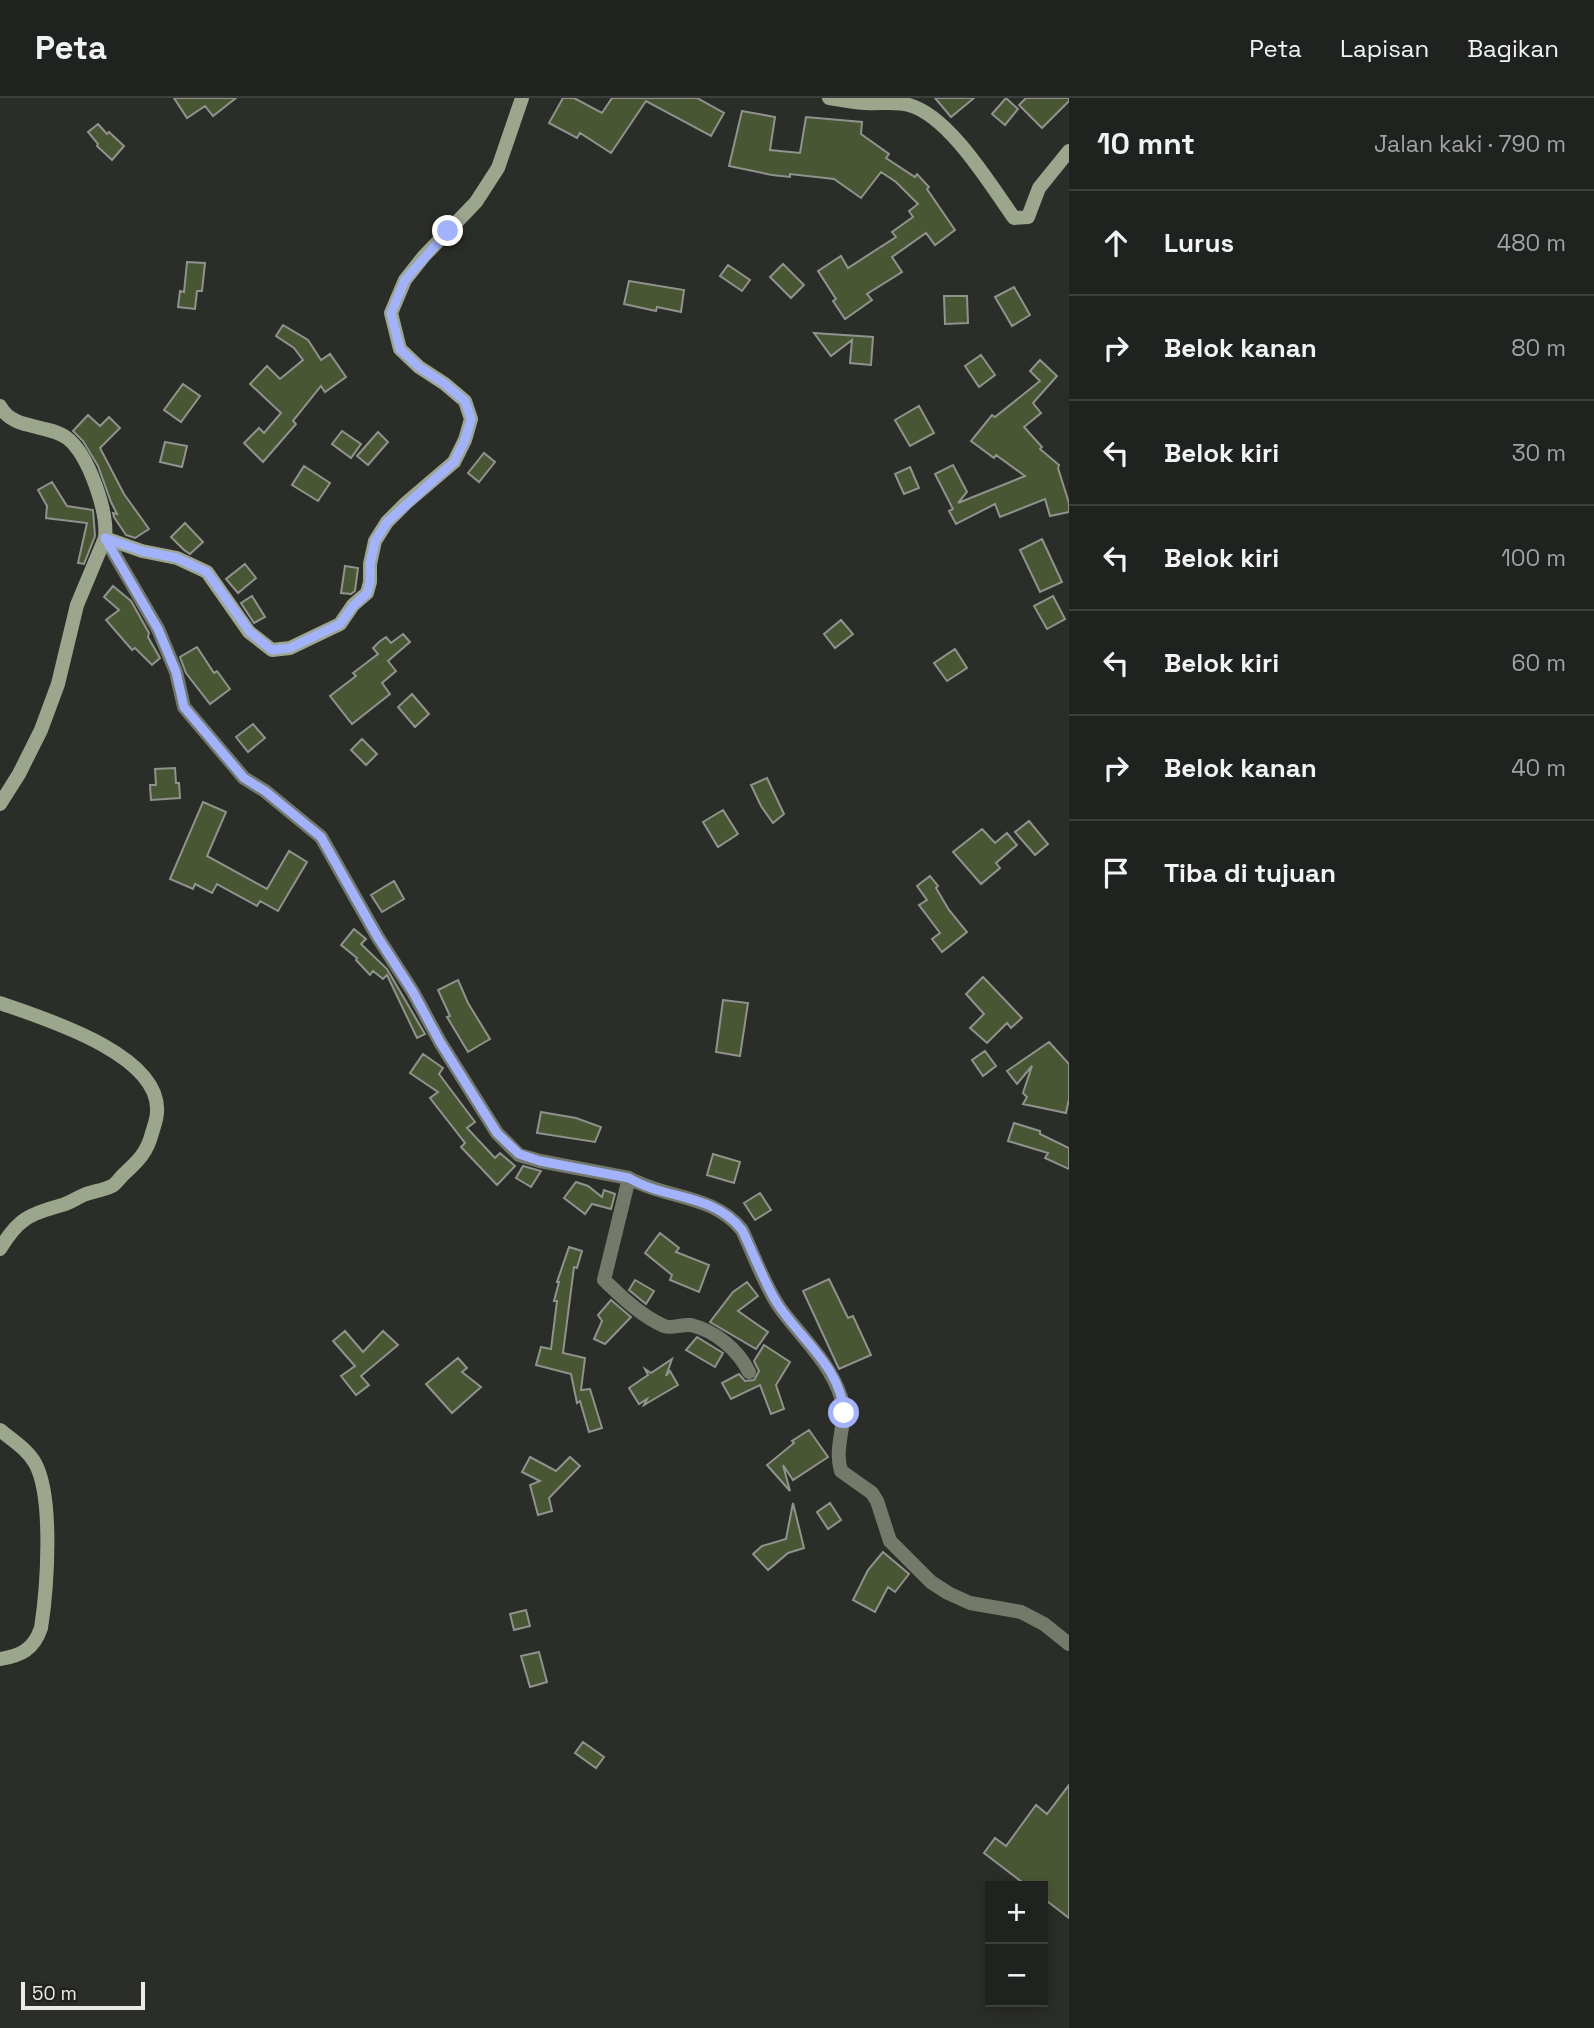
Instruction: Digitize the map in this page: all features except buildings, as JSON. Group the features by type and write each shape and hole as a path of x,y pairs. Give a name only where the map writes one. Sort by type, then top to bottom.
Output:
{"street":[{"path":"105,538 142,551 177,558 207,572 250,632 272,650 290,648 340,624 367,593 375,541 387,522 454,462 465,440 471,419 465,401 419,367 400,349 391,313 405,280 424,256 476,202 498,168 522,98"},
{"path":"829,98 862,103 906,104 925,111 942,123 969,155 1014,218 1028,217 1039,188 1069,151"},
{"path":"0,406 10,419 67,438 76,449 99,493 106,526 105,538 77,605 58,684 41,730 0,804"},
{"path":"105,538 158,629 176,672 184,707 244,778 265,791 321,837 440,1042 497,1133 519,1154 540,1161 629,1178 640,1184 709,1204 734,1220 742,1230 780,1307 834,1378 843,1401 844,1413 838,1444 841,1471 872,1493 890,1541 931,1582 947,1593 987,1608 1021,1612 1044,1624 1069,1644"},
{"path":"0,1003 74,1031 123,1056 141,1071 152,1090 158,1111 148,1148 134,1167 114,1185 64,1205 48,1207 31,1214 17,1223 0,1249"},
{"path":"629,1178 604,1280 631,1304 667,1327 690,1325 720,1338 741,1358 749,1372"},
{"path":"0,1430 23,1448 36,1464 47,1521 41,1628 36,1642 27,1651 0,1659"}],"route":[{"path":"448,231 405,280 391,313 400,349 419,367 465,401 471,419 465,440 454,462 387,522 375,541 367,593 340,624 290,648 272,650 250,632 207,572 177,558 142,551 105,538 158,629 176,672 184,707 244,778 265,791 321,837 440,1042 497,1133 519,1154 540,1161 629,1178 640,1184 703,1201 734,1220 742,1230 780,1307 830,1370 843,1401 844,1413"}]}
